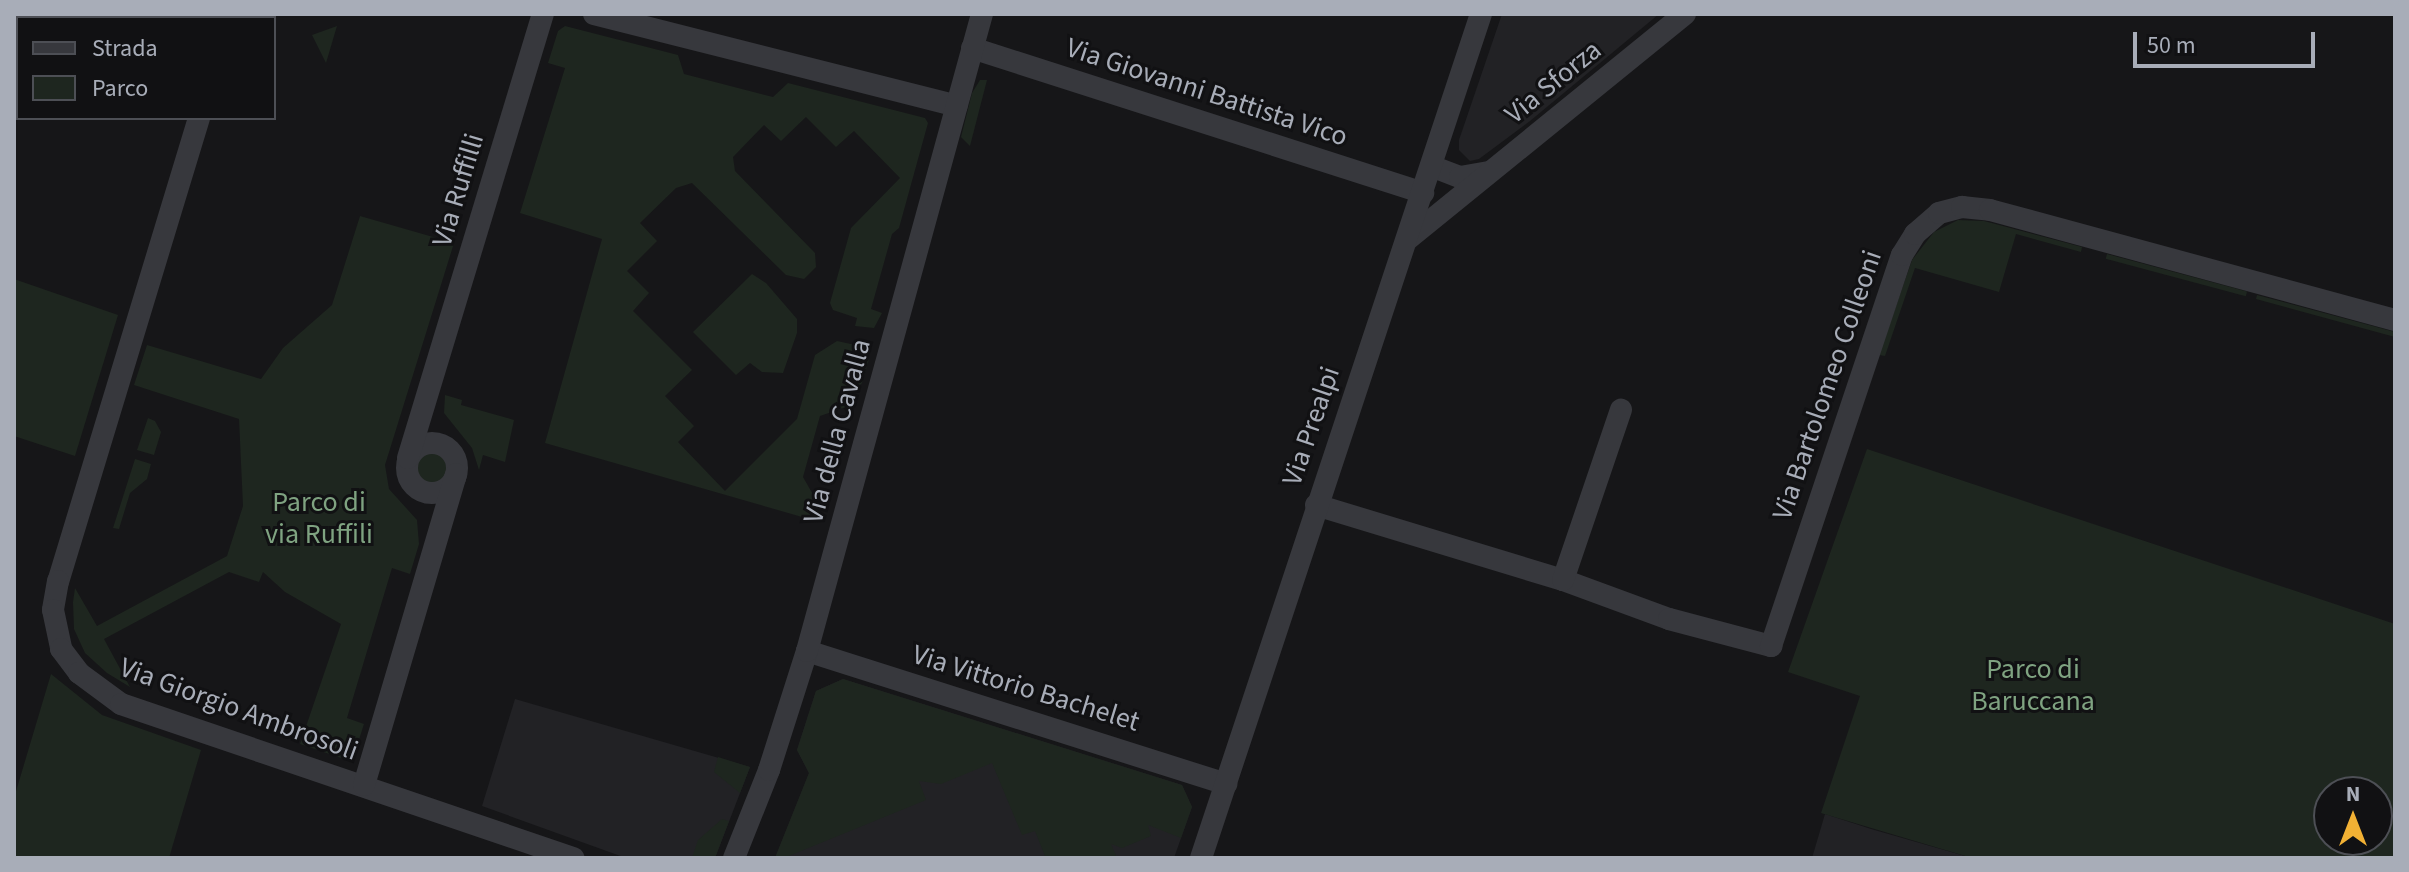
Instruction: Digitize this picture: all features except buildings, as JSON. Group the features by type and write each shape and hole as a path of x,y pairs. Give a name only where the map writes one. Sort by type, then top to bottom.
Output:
{"street":[{"name":"Via Ruffilli","path":"438,546 431,513 407,475 408,458 543,14"},
{"path":"594,14 957,106"},
{"name":"Via della Cavalla","path":"734,858 769,770 807,651 982,14"},
{"name":"Via Prealpi","path":"1201,858 1481,14"},
{"name":"Via Sforza","path":"1408,239 1685,14"},
{"name":"Via Giovanni Battista Vico","path":"972,48 1423,193"},
{"name":"Via Giorgio Ambrosoli","path":"198,120 58,581 53,610 56,638 79,673 121,704 573,858"},
{"name":"Via Sforza","path":"1431,166 1460,177 1473,176 1497,167"},
{"name":"Via Bartolomeo Colleoni","path":"1316,505 1563,580 1669,619 1771,646 1902,255 1922,227 1947,210 1962,207 2000,213 2395,320"},
{"name":"Via Ruffilli","path":"430,383 431,415 454,464"},
{"path":"1563,580 1621,410"},
{"path":"408,458 418,447 432,443 454,464"},
{"path":"364,785 438,546 454,464"},
{"path":"411,482 432,494 447,488 454,464"},
{"name":"Via Vittorio Bachelet","path":"807,651 1226,784"}],"shaded area":[{"path":"1502,14 1659,14 1530,121 1479,159 1470,161 1459,150 1459,140"},
{"path":"843,679 1182,785 1192,807 1174,858 775,858 809,773 797,750 816,691"},
{"path":"515,699 750,767 715,858 626,858 482,806"},
{"path":"1825,814 1871,829 1972,858 1812,858"}],"green space":[{"path":"337,26 326,63 312,35"},
{"path":"565,26 678,55 684,74 773,97 788,83 925,118 928,123 899,228 892,234 871,309 882,313 874,328 855,326 857,318 833,310 830,303 851,228 900,178 854,131 836,147 806,117 781,141 764,125 733,157 735,171 815,253 816,267 804,279 786,275 692,183 676,188 640,223 657,241 627,271 649,293 633,311 692,370 665,396 694,426 678,442 725,491 797,419 815,355 837,341 860,346 869,359 862,383 849,395 846,407 820,416 803,477 815,498 809,519 545,443 602,239 520,213 565,68 548,63 558,31"},
{"path":"980,80 987,80 970,146 961,137 972,93"},
{"name":"Parco di via Ruffili","path":"360,216 454,243 385,465 389,489 417,520 419,544 410,574 392,568 347,718 364,724 355,752 344,759 300,744 341,624 285,592 263,572 259,582 229,572 104,639 130,687 107,673 85,653 74,629 73,602 75,588 97,626 227,556 243,506 239,419 134,385 147,345 261,379 283,348 332,305"},
{"path":"1958,220 1984,221 2082,247 2081,252 2016,234 1999,292 1915,268 1885,356 1879,355 1912,260 1934,232"},
{"path":"2107,254 2247,292 2246,296 2106,259"},
{"path":"752,274 766,283 797,319 797,333 783,373 762,372 750,363 736,375 693,332"},
{"path":"14,279 118,315 75,456 14,436"},
{"path":"2257,295 2395,332 2395,337 2256,299"},
{"path":"445,395 462,400 461,405 514,420 505,462 483,455 479,470 472,448 444,413"},
{"path":"148,418 155,421 161,432 154,455 137,450"},
{"name":"Parco di Baruccana","path":"1867,449 2395,624 2395,858 1972,858 1821,813 1860,696 1788,672"},
{"path":"432,450 445,455 450,468 445,481 432,486 419,481 414,468 419,455"},
{"path":"135,459 151,464 147,479 130,493 119,529 113,528"},
{"path":"51,674 102,715 201,750 169,858 14,858 14,798"},
{"path":"843,679 1182,785 1192,807 1181,838 1148,825 1151,836 1122,848 1111,844 1117,858 1041,858 1045,856 1035,831 1022,835 992,763 941,784 919,781 926,800 784,858 775,858 809,773 797,750 816,691"},
{"path":"718,757 750,767 740,793 714,772"},
{"path":"722,819 729,821 715,858 692,858 698,840"}]}
